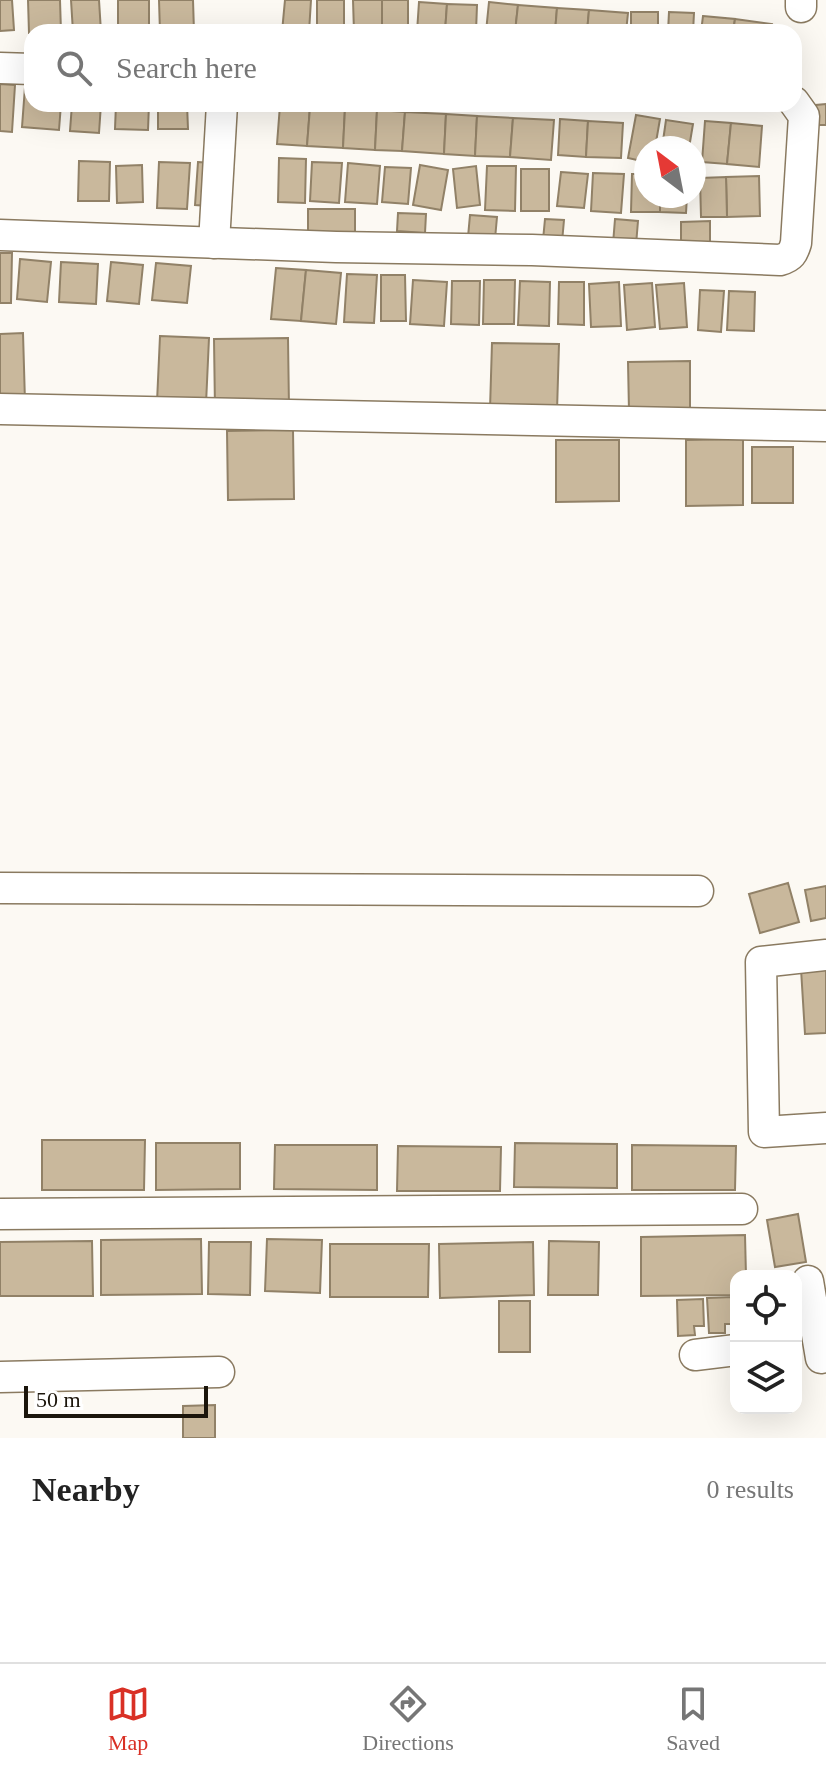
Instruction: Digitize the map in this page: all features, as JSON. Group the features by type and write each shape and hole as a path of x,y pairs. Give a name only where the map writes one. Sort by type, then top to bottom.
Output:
{"street":[{"path":"0,68 24,69"},
{"path":"214,243 222,112"},
{"path":"0,235 780,260 793,253 796,243 804,116 801,112"},
{"path":"0,409 826,426"},
{"path":"0,888 698,891"},
{"path":"826,955 761,962 764,1132 826,1128"},
{"path":"0,1214 742,1209"},
{"path":"808,1281 814,1357"},
{"path":"695,1355 730,1351"},
{"path":"0,1377 219,1372"}],"building":[{"path":"0,0 12,0 14,30 0,31"},
{"path":"28,0 60,0 61,24 29,24"},
{"path":"71,0 99,0 100,24 72,24"},
{"path":"118,0 149,0 149,24 118,24"},
{"path":"159,0 193,0 194,24 160,24"},
{"path":"285,0 311,0 310,24 283,24"},
{"path":"317,0 344,0 344,24 317,24"},
{"path":"353,0 382,0 382,24 354,24"},
{"path":"382,0 408,0 408,24 382,24"},
{"path":"419,2 447,4 446,24 418,24"},
{"path":"489,2 518,5 516,24 487,24"},
{"path":"447,4 477,5 476,24 446,24"},
{"path":"518,5 557,8 556,24 516,24"},
{"path":"557,8 589,10 588,24 556,24"},
{"path":"589,10 628,13 627,24 588,24"},
{"path":"631,12 658,12 658,24 631,24"},
{"path":"669,12 694,13 693,24 668,24"},
{"path":"703,16 735,19 734,24 702,24"},
{"path":"735,19 772,24 734,24"},
{"path":"0,84 15,85 12,132 0,131"},
{"path":"24,100 24,112 60,112 59,130 22,127"},
{"path":"826,104 826,125 816,125 816,105"},
{"path":"71,112 100,112 99,133 70,131"},
{"path":"116,112 149,112 148,130 115,129"},
{"path":"158,112 187,112 188,129 158,129"},
{"path":"279,112 310,112 307,146 277,144"},
{"path":"310,112 345,112 343,148 307,146"},
{"path":"345,112 377,112 375,150 343,148"},
{"path":"377,112 405,112 402,151 375,150"},
{"path":"405,112 446,114 444,154 402,151"},
{"path":"446,114 477,116 475,156 444,154"},
{"path":"636,115 660,119 657,136 634,136 634,159 628,158"},
{"path":"477,116 513,118 510,157 475,156"},
{"path":"513,118 554,120 551,160 510,157"},
{"path":"560,119 588,121 586,157 558,155"},
{"path":"666,120 693,124 691,136 664,136"},
{"path":"588,121 623,123 621,158 586,157"},
{"path":"705,121 731,123 727,164 706,162"},
{"path":"731,123 762,126 759,167 727,164"},
{"path":"279,158 306,159 305,203 278,202"},
{"path":"79,161 110,162 109,201 78,201"},
{"path":"159,162 190,163 187,209 157,208"},
{"path":"198,162 210,163 208,206 195,205"},
{"path":"312,162 342,163 339,203 310,201"},
{"path":"348,163 380,166 377,204 345,202"},
{"path":"142,165 143,202 117,203 116,166"},
{"path":"420,165 448,170 441,210 413,205"},
{"path":"476,166 480,205 457,208 453,169"},
{"path":"487,166 516,166 515,211 485,210"},
{"path":"385,167 411,168 408,204 382,202"},
{"path":"521,169 549,169 549,211 521,211"},
{"path":"561,172 588,174 584,208 557,206"},
{"path":"593,173 624,174 621,213 591,211"},
{"path":"634,174 634,208 660,208 660,212 631,212"},
{"path":"759,176 760,216 727,217 726,177"},
{"path":"726,177 727,217 701,217 701,208 706,208 706,178"},
{"path":"660,208 686,208 686,213 660,212"},
{"path":"308,209 355,209 355,233 308,233"},
{"path":"398,213 426,214 425,233 397,231"},
{"path":"470,215 497,217 495,239 468,237"},
{"path":"545,219 564,220 562,242 543,240"},
{"path":"615,219 638,221 636,245 613,244"},
{"path":"710,221 710,244 681,245 681,222"},
{"path":"0,253 12,253 11,303 0,303"},
{"path":"20,259 51,262 47,302 17,299"},
{"path":"61,262 98,264 96,304 59,302"},
{"path":"111,262 143,265 139,304 107,301"},
{"path":"156,263 191,266 187,303 152,300"},
{"path":"276,268 306,270 301,321 271,319"},
{"path":"306,270 341,273 336,324 301,321"},
{"path":"347,274 377,275 374,323 344,322"},
{"path":"381,275 405,275 406,321 381,321"},
{"path":"413,280 447,282 444,326 410,324"},
{"path":"484,280 515,280 514,324 483,324"},
{"path":"452,281 480,281 479,325 451,324"},
{"path":"520,281 550,282 549,326 518,325"},
{"path":"559,282 584,282 584,325 558,324"},
{"path":"619,282 621,326 591,327 589,284"},
{"path":"652,283 655,327 627,330 624,285"},
{"path":"684,283 687,327 660,329 656,285"},
{"path":"700,290 724,291 721,332 698,330"},
{"path":"729,291 755,292 754,331 727,330"},
{"path":"23,333 25,402 0,403 0,334"},
{"path":"160,336 209,338 206,404 157,402"},
{"path":"288,338 289,408 215,409 214,339"},
{"path":"492,343 559,344 557,411 490,409"},
{"path":"690,361 690,410 629,411 628,362"},
{"path":"293,430 294,499 228,500 227,431"},
{"path":"743,439 743,505 686,506 686,440"},
{"path":"556,440 619,440 619,501 556,502"},
{"path":"752,447 793,447 793,503 752,503"},
{"path":"788,883 799,922 760,933 749,894"},
{"path":"826,886 826,918 811,921 805,890"},
{"path":"826,967 826,1033 805,1034 801,969"},
{"path":"42,1140 145,1140 144,1190 42,1190"},
{"path":"156,1143 240,1143 240,1189 156,1190"},
{"path":"515,1143 617,1144 617,1188 514,1187"},
{"path":"275,1145 377,1145 377,1190 274,1189"},
{"path":"632,1145 736,1146 735,1190 632,1190"},
{"path":"398,1146 501,1147 500,1191 397,1191"},
{"path":"798,1214 806,1262 775,1267 767,1220"},
{"path":"745,1235 746,1270 730,1270 730,1295 641,1296 641,1237"},
{"path":"201,1239 202,1294 101,1295 101,1240"},
{"path":"267,1239 322,1240 320,1293 265,1291"},
{"path":"92,1241 93,1296 0,1296 0,1242"},
{"path":"549,1241 599,1242 598,1295 548,1295"},
{"path":"209,1242 251,1242 250,1295 208,1294"},
{"path":"533,1242 534,1295 440,1298 439,1244"},
{"path":"330,1244 429,1244 428,1297 330,1297"},
{"path":"730,1297 730,1324 725,1324 725,1333 709,1333 707,1298"},
{"path":"703,1299 704,1326 694,1326 695,1335 678,1336 677,1300"},
{"path":"499,1301 530,1301 530,1352 499,1352"},
{"path":"215,1405 215,1438 183,1438 183,1406"}]}
